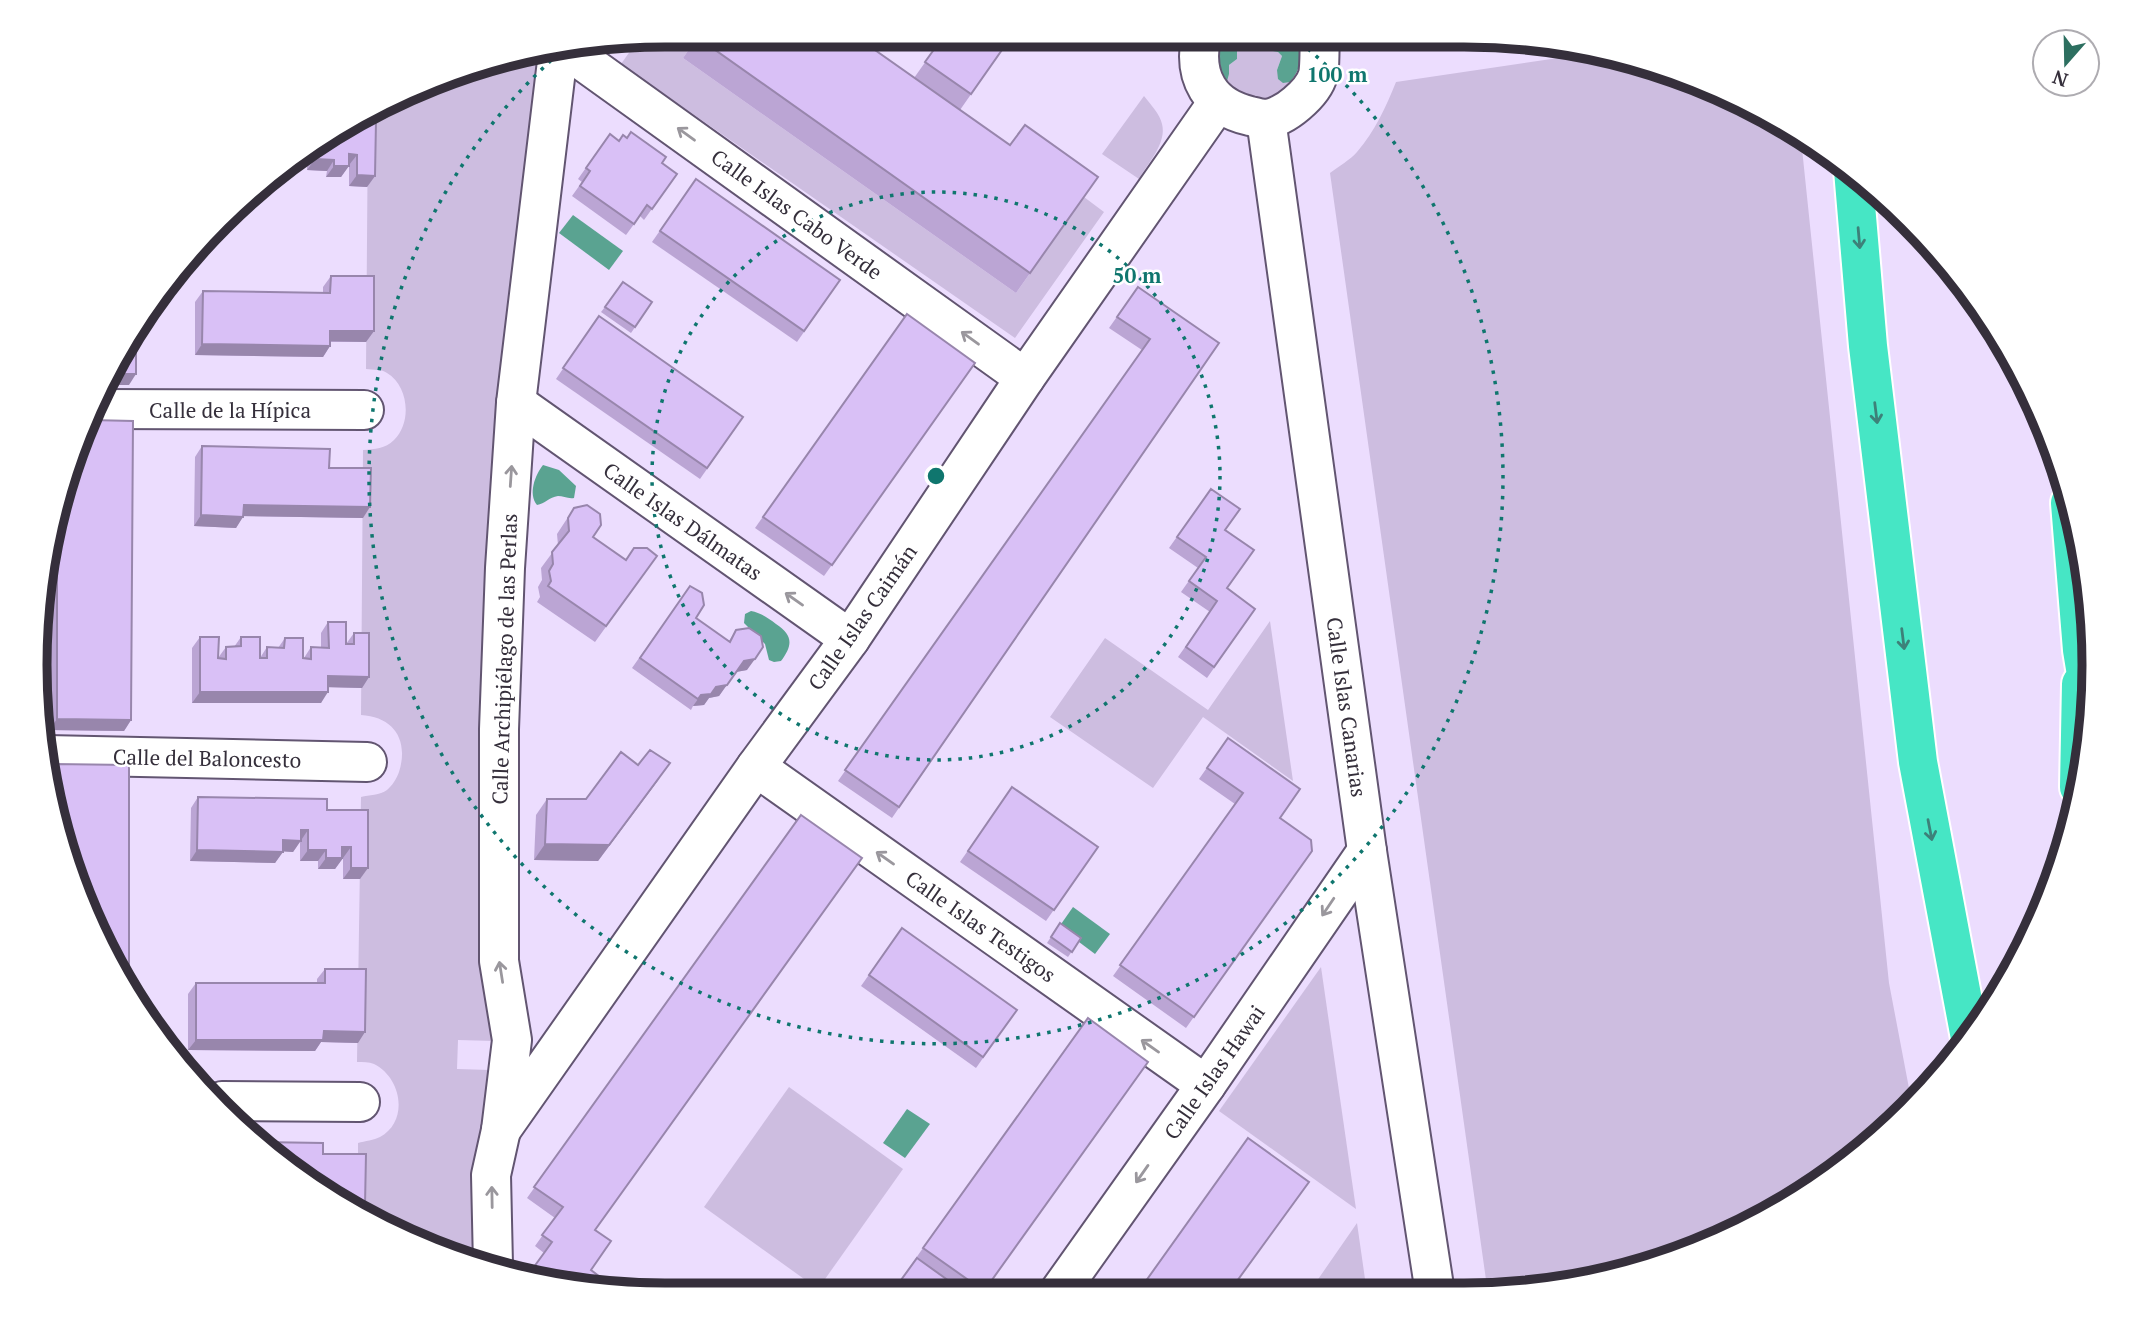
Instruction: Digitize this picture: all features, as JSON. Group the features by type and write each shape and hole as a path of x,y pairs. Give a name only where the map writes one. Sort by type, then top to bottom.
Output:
{"highway":[{"path":"1854,187 1868,346 1917,762 1967,1023"}],"street":[{"path":"1199,47 1199,69 1206,86 1218,102 1238,113 1266,119 1295,106 1307,95 1318,76 1325,47"},
{"name":"Calle Islas Cabo Verde","path":"574,55 1026,378"},
{"name":"Calle Archipiélago de las Perlas","path":"493,1258 491,1175 501,1129 512,1040 499,961 499,730 505,568 516,403 558,57"},
{"name":"Calle Islas Caimán","path":"501,1129 756,766 850,639 1026,378 1218,102"},
{"name":"Calle Islas Canarias","path":"1266,119 1367,851 1433,1283"},
{"name":"Calle Islas Dálmatas","path":"516,403 850,639"},
{"name":"Calle de la Hípica","path":"103,409 364,410"},
{"name":"Calle del Baloncesto","path":"54,755 367,762"},
{"name":"Calle Islas Testigos","path":"756,766 1206,1085"},
{"name":"Calle Islas Hawai","path":"1065,1283 1367,851"},
{"path":"227,1101 360,1102"}],"shaded area":[{"path":"691,47 683,58 1016,293 1084,197 1104,212 1015,338 621,64 632,49"},
{"path":"1217,47 1237,47 1237,59 1229,65 1227,81 1221,81"},
{"path":"1237,47 1264,47 1282,56 1277,70 1290,82 1297,74 1280,94 1256,102 1221,81 1229,74 1229,65 1237,59"},
{"path":"1264,47 1300,47 1299,67 1290,82 1283,83 1278,79 1277,70 1282,56"},
{"path":"1568,57 1585,59 1624,68 1700,94 1773,130 1802,148 1889,983 1910,1092 1840,1155 1807,1179 1737,1219 1700,1236 1624,1262 1545,1277 1486,1282 1330,173 1351,158 1369,136 1380,119 1396,82"},
{"path":"541,60 495,1041 458,1040 457,1069 490,1070 482,1255 429,1236 358,1201 358,1143 378,1138 389,1130 398,1111 396,1089 391,1079 372,1063 357,1062 361,797 387,790 396,779 402,760 400,740 390,725 382,720 361,715 363,450 380,448 391,443 400,433 405,415 404,395 394,379 383,371 366,369 368,124 414,101 424,100 435,92 505,68"},
{"path":"1144,96 1159,117 1163,131 1152,160 1139,179 1102,154"},
{"path":"573,215 623,251 609,270 559,233"},
{"path":"543,465 559,470 576,486 574,498 558,496 537,505 533,496 534,485"},
{"path":"751,611 761,614 786,632 789,645 781,661 769,660 765,644 744,623 745,614"},
{"path":"1270,621 1293,781 1203,717 1153,788 1050,717 1105,638 1208,710"},
{"path":"1073,907 1110,934 1095,954 1059,927"},
{"path":"1321,967 1356,1209 1219,1111"},
{"path":"789,1087 903,1169 822,1283 810,1283 704,1207"},
{"path":"907,1109 930,1124 905,1158 883,1143"},
{"path":"1357,1223 1366,1283 1315,1283"}],"building":[{"path":"711,47 871,47 1010,145 1025,125 1098,177 1030,273"},
{"path":"936,47 1004,47 971,94 925,62"},
{"path":"376,121 375,176 357,175 357,155 349,154 349,166 334,166 334,160 315,159 322,151"},
{"path":"631,132 666,157 662,163 677,174 652,209 647,205 634,224 580,186 590,171 586,168 610,134 619,141 623,135 627,138"},
{"path":"696,179 840,280 804,331 660,231"},
{"path":"331,276 374,276 374,331 330,331 330,346 202,344 203,291 330,293"},
{"path":"623,282 652,302 635,327 605,307"},
{"path":"1138,287 1219,343 899,807 845,770 1150,339 1117,317"},
{"path":"907,314 975,363 832,565 763,517"},
{"path":"599,316 743,417 707,468 563,368"},
{"path":"136,346 136,374 120,374"},
{"path":"98,420 133,421 131,720 57,719 57,557 68,505"},
{"path":"202,446 330,449 329,468 371,468 370,507 244,505 243,517 201,515"},
{"path":"1211,489 1240,509 1225,530 1254,550 1227,588 1255,609 1214,667 1186,647 1217,601 1189,581 1206,557 1177,537"},
{"path":"587,505 600,514 601,525 593,537 626,560 634,548 647,548 657,556 606,626 548,586 551,581 549,571 553,564 552,552 569,531 568,518 574,508"},
{"path":"690,586 702,593 704,605 696,618 730,642 736,630 749,628 761,636 763,647 755,659 744,661 727,685 716,687 711,694 701,695 698,699 640,658"},
{"path":"328,622 346,622 346,644 354,644 354,633 369,633 369,677 328,676 328,692 200,692 200,637 219,637 218,658 226,659 226,647 241,646 241,637 260,637 260,658 267,658 267,647 284,648 285,638 303,638 303,658 311,659 311,647 329,648"},
{"path":"1228,738 1300,789 1280,818 1311,840 1312,851 1194,1017 1120,965 1243,793 1207,768"},
{"path":"650,750 670,763 609,845 545,844 547,799 586,799 621,752 638,765"},
{"path":"56,764 129,765 129,972 94,901 80,864 68,825"},
{"path":"1012,787 1098,847 1054,910 968,851"},
{"path":"198,797 327,799 327,810 368,810 368,868 351,868 351,847 342,847 342,858 326,858 326,850 308,850 308,830 301,830 301,841 283,840 283,852 197,850"},
{"path":"801,815 862,858 595,1230 611,1241 591,1270 599,1278 533,1268 552,1242 542,1235 563,1207 534,1187"},
{"path":"1060,923 1081,938 1072,952 1051,937"},
{"path":"902,928 1017,1010 983,1057 869,975"},
{"path":"325,969 366,969 365,1032 324,1031 323,1040 196,1040 196,983 325,983"},
{"path":"1088,1018 1148,1062 990,1283 973,1283 923,1248"},
{"path":"1248,1138 1309,1182 1236,1283 1144,1283"},
{"path":"274,1142 323,1143 323,1154 366,1154 365,1205 322,1179"},
{"path":"917,1258 952,1283 899,1283"}]}
